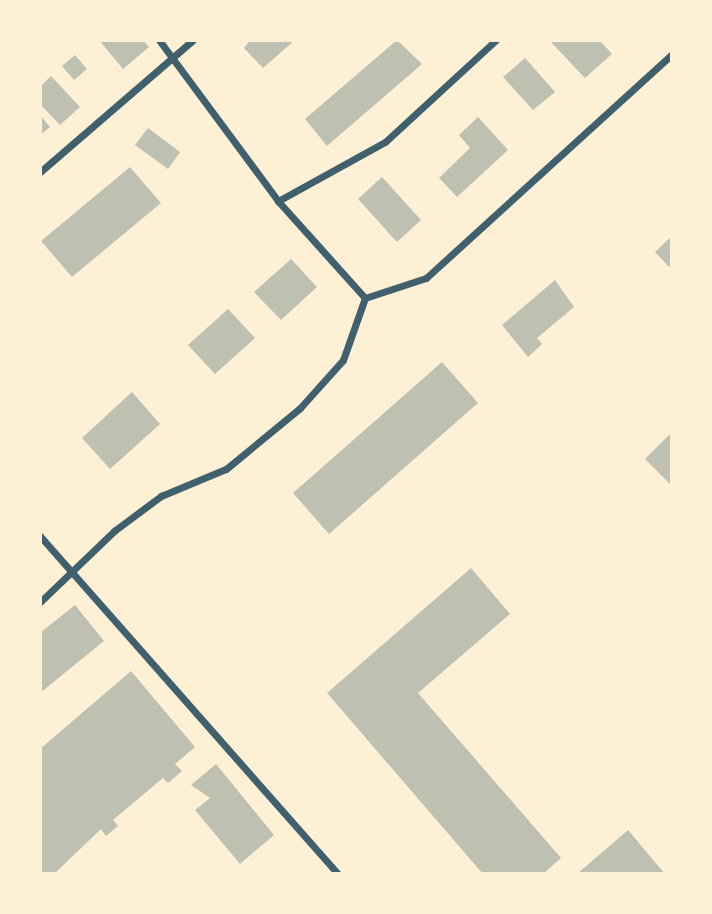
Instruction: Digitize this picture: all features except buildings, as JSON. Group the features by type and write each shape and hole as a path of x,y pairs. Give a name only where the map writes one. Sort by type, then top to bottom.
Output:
{"street":[{"path":"159,40 278,201 365,298"},
{"path":"40,172 193,40"},
{"path":"278,201 385,142 496,40"},
{"path":"365,298 426,278 672,54"},
{"path":"40,602 73,575 114,531 161,496 226,469 300,408 343,360 365,298"},
{"path":"40,536 338,874"}]}
